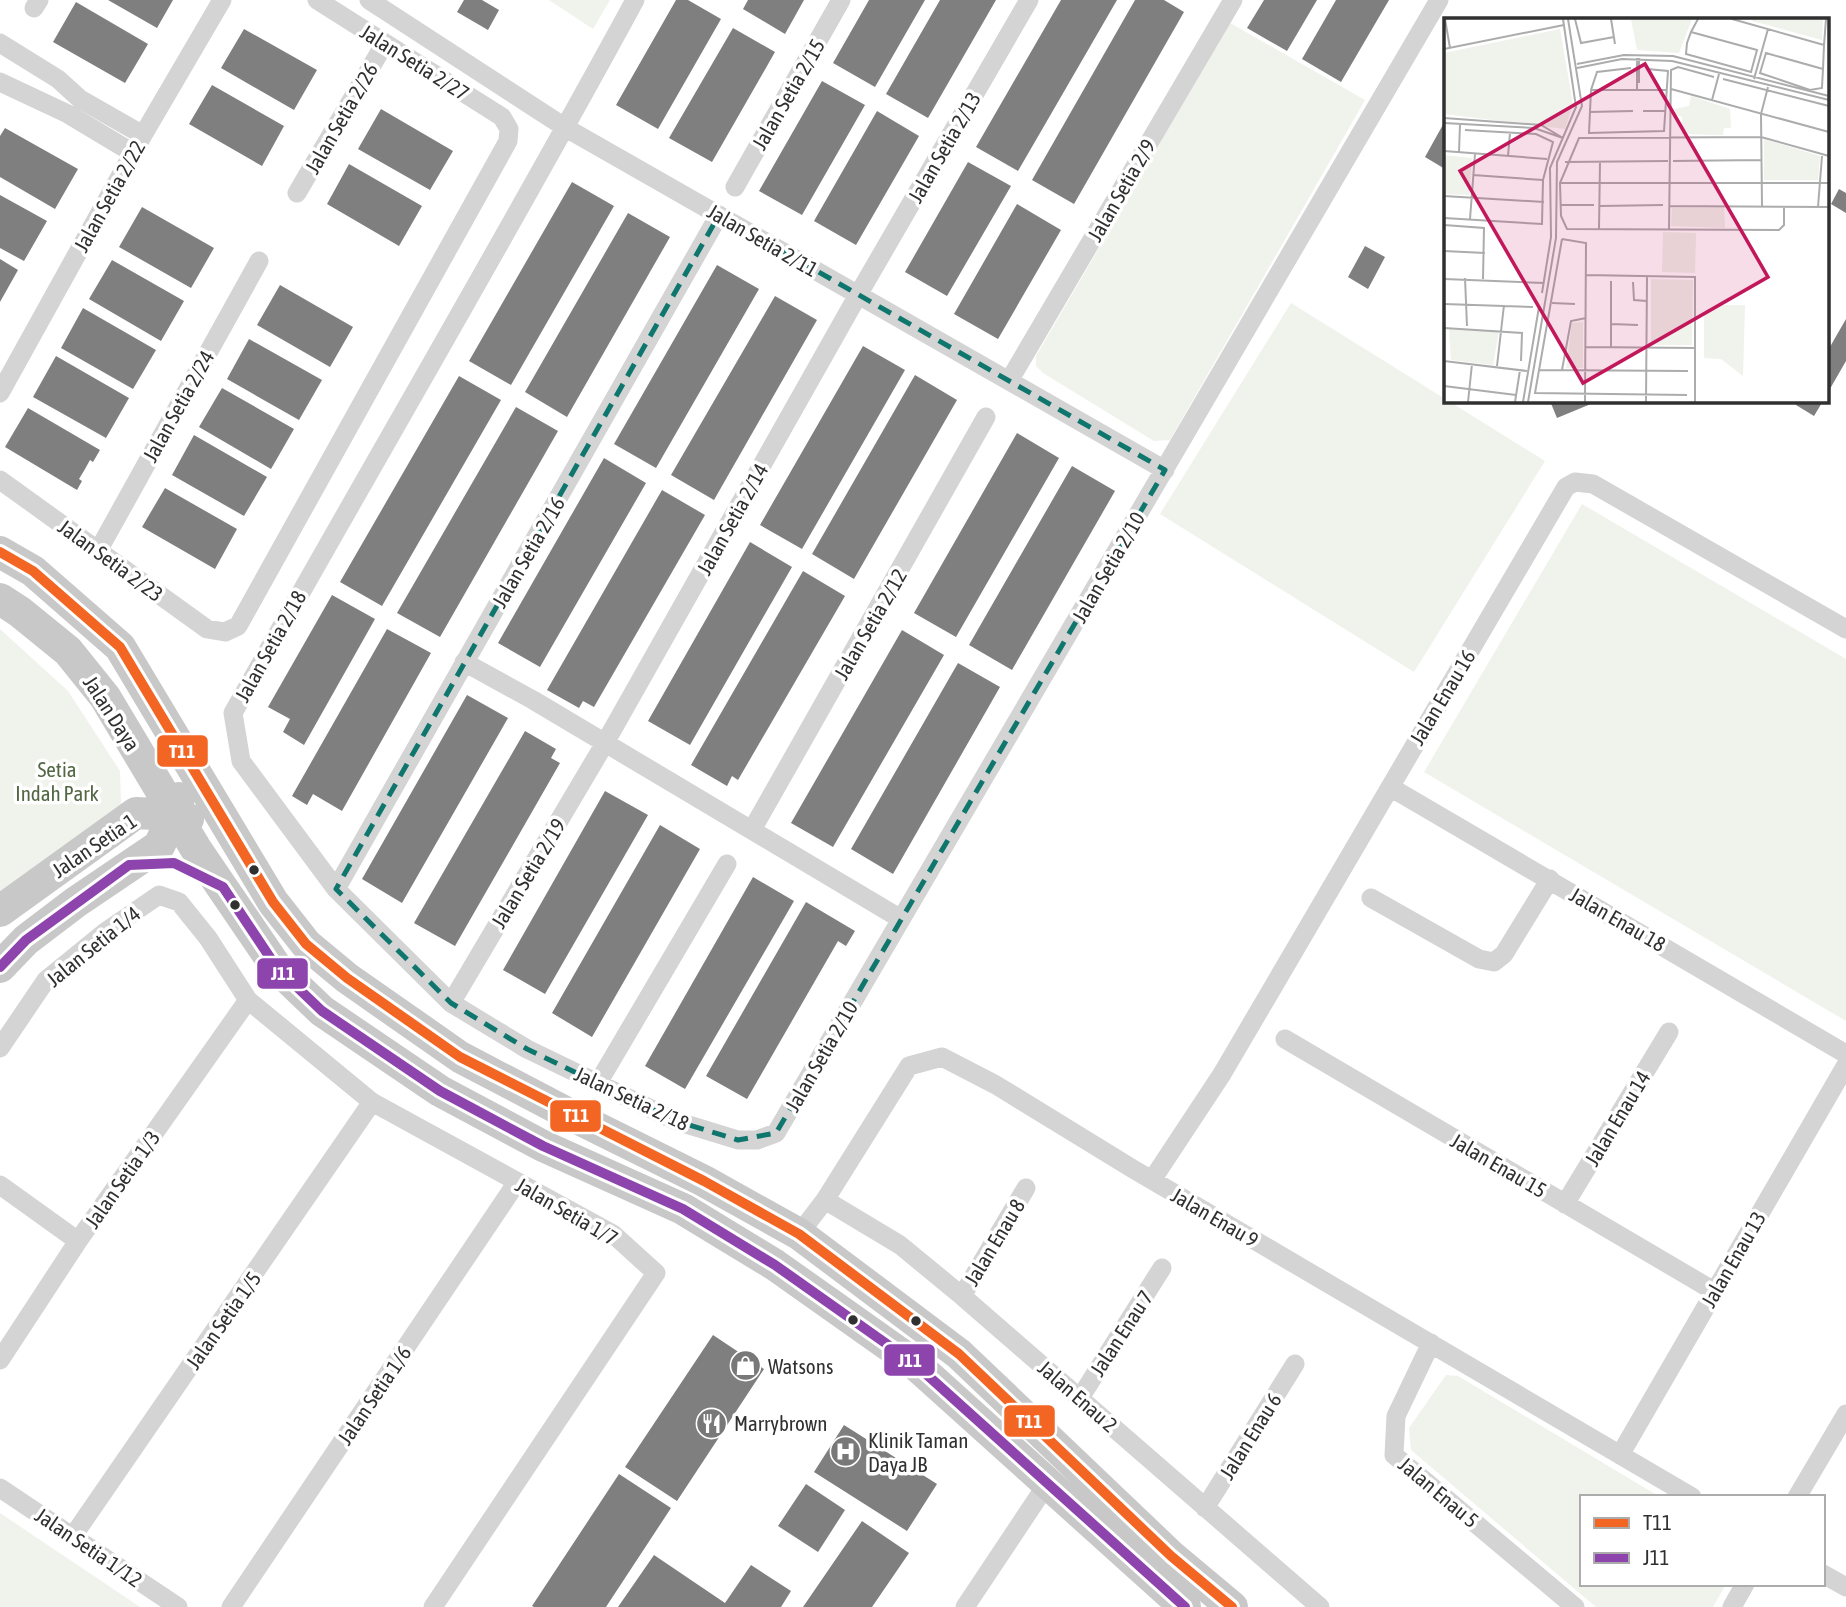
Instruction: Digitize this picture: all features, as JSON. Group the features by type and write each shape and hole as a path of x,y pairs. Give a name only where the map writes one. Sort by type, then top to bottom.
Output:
{"main road":[{"name":"Jalan Daya","path":"0,552 33,571 120,647 273,902 306,944 347,978 460,1057 704,1181 799,1234 959,1354 1171,1556 1231,1607"},
{"name":"Jalan Daya","path":"0,599 68,651 105,696 174,815 277,968 323,1011 440,1091 543,1146 683,1209 767,1259 915,1364 1185,1607"},
{"path":"156,706 179,767 181,791 174,815 199,822 273,902"},
{"path":"107,833 131,811 139,793 139,776 125,731"},
{"name":"Jalan Setia 1","path":"0,911 136,813 174,815 159,846 26,940 0,967"},
{"path":"129,865 174,863 223,887"}],"street":[{"name":"Jalan Setia 2/22","path":"0,393 143,135 222,0"},
{"name":"Jalan Setia 2/27","path":"225,632 238,626 508,141 509,129 502,117 317,0"},
{"name":"Jalan Setia 2/11","path":"369,0 566,128 1164,470"},
{"name":"Jalan Setia 2/18","path":"635,0 566,128 233,713 242,761 336,889 451,1003 527,1049 676,1121 738,1140"},
{"name":"Jalan Setia 2/15","path":"735,187 841,0"},
{"name":"Jalan Setia 2/13","path":"858,295 1029,0"},
{"name":"Jalan Setia 2/9","path":"1009,381 1233,0"},
{"name":"Jalan Setia 2/10","path":"738,1140 757,1140 776,1133 1439,0"},
{"name":"Jalan Setia 2/26","path":"297,193 385,43"},
{"path":"0,70 7,47 58,79 79,99 143,135"},
{"path":"0,82 68,114 133,153"},
{"name":"Jalan Setia 2/16","path":"336,889 719,215"},
{"name":"Jalan Setia 2/24","path":"98,551 259,261"},
{"name":"Jalan Setia 2/14","path":"605,743 858,295"},
{"name":"Jalan Setia 2/12","path":"752,830 986,417"},
{"name":"Jalan Setia 2/23","path":"0,480 207,629 225,632"},
{"name":"Jalan Enau 16","path":"1152,1180 1222,1074 1566,486 1576,482 1592,484 1846,629"},
{"path":"464,663 605,743 901,919"},
{"name":"Jalan Setia 2/19","path":"451,1003 605,743"},
{"name":"Jalan Enau 18","path":"1390,787 1846,1054"},
{"path":"598,1083 727,864"},
{"path":"1371,898 1479,959 1494,962 1504,954 1550,879"},
{"name":"Jalan Setia 1/4","path":"0,1048 46,980 104,932 159,895 180,902 208,938 247,1000"},
{"name":"Jalan Setia 1/7","path":"247,1000 372,1102 613,1234 656,1273 433,1607"},
{"name":"Jalan Setia 1/3","path":"0,1360 78,1241 247,1000"},
{"name":"Jalan Enau 14","path":"1565,1204 1669,1032"},
{"name":"Jalan Enau 15","path":"1285,1039 1714,1291"},
{"name":"Jalan Enau 9","path":"799,1234 825,1200 909,1066 942,1056 996,1085 1152,1180 1689,1495"},
{"name":"Jalan Enau 13","path":"1620,1455 1846,1065"},
{"name":"Jalan Setia 1/5","path":"73,1536 372,1102"},
{"name":"Jalan Setia 1/6","path":"230,1607 517,1182"},
{"path":"0,1185 78,1241"},
{"name":"Jalan Enau 8","path":"962,1296 1026,1188"},
{"name":"Jalan Enau 2","path":"825,1200 900,1245 1320,1607"},
{"name":"Jalan Enau 7","path":"1080,1398 1162,1268"},
{"name":"Jalan Enau 5","path":"1431,1343 1396,1416 1394,1455 1576,1607"},
{"name":"Jalan Enau 6","path":"1205,1508 1296,1364"},
{"path":"1798,1495 1846,1414"},
{"path":"965,1607 1047,1484"},
{"name":"Jalan Setia 1/12","path":"0,1488 178,1607"},
{"path":"1825,1575 1846,1587"},
{"path":"1731,1607 1744,1586"}],"highlighted area":[{"path":"719,215 1165,470 776,1133 738,1140 676,1121 527,1049 451,1003 336,889"}],"green space":[{"path":"549,0 610,0 593,29"},
{"path":"1230,23 1365,100 1170,440 1154,441 1043,373 1036,366 1036,356"},
{"path":"1291,303 1444,398 1444,402 1450,402 1545,461 1414,672 1160,514"},
{"path":"1582,504 1846,659 1846,1021 1424,772"},
{"name":"Setia Indah Park","path":"0,629 68,691 120,771 121,805 0,898"},
{"path":"1446,1375 1458,1376 1657,1495 1580,1495 1580,1586 1725,1586 1713,1607 1596,1607 1411,1450 1409,1428"},
{"path":"0,1513 140,1607 0,1607"}],"building":[{"path":"108,0 173,0 157,28"},
{"path":"464,0 482,0 499,10 488,30 457,12"},
{"path":"676,0 688,0 721,19 658,129 616,105"},
{"path":"748,0 804,0 785,34 743,9"},
{"path":"869,0 925,0 875,87 833,63"},
{"path":"940,0 996,0 928,118 886,94"},
{"path":"1061,0 1117,0 1018,171 976,147"},
{"path":"1135,0 1164,0 1184,12 1074,204 1032,180"},
{"path":"1264,0 1317,0 1287,51 1247,28"},
{"path":"1336,0 1389,0 1341,82 1302,59"},
{"path":"76,2 148,44 125,83 53,42"},
{"path":"733,28 775,52 712,162 669,138"},
{"path":"244,29 317,70 294,110 221,68"},
{"path":"822,81 865,105 802,215 759,191"},
{"path":"212,85 284,126 262,166 189,124"},
{"path":"381,109 453,151 430,190 358,149"},
{"path":"877,111 919,136 856,245 814,221"},
{"path":"1444,123 1444,168 1425,157"},
{"path":"5,128 78,169 55,209 0,177 0,136"},
{"path":"968,162 1011,186 947,296 905,272"},
{"path":"349,164 422,206 399,246 327,204"},
{"path":"572,182 614,206 511,385 469,361"},
{"path":"1839,189 1846,193 1846,213 1831,204"},
{"path":"0,195 47,221 24,261 0,248"},
{"path":"1017,204 1061,230 998,339 954,314"},
{"path":"142,207 214,248 191,288 119,247"},
{"path":"628,213 670,237 567,417 525,392"},
{"path":"1365,246 1385,257 1368,289 1348,277"},
{"path":"0,259 18,270 0,302"},
{"path":"112,260 184,301 161,341 89,299"},
{"path":"717,265 759,289 656,468 614,444"},
{"path":"280,285 353,327 330,367 257,325"},
{"path":"775,296 817,320 714,500 671,475"},
{"path":"83,308 156,350 133,389 61,348"},
{"path":"1846,319 1846,361 1828,392 1828,350"},
{"path":"249,339 322,380 299,420 227,379"},
{"path":"863,346 905,370 802,549 760,525"},
{"path":"56,356 129,398 106,438 33,397"},
{"path":"915,375 957,400 854,579 812,554"},
{"path":"459,376 501,400 382,606 340,582"},
{"path":"222,388 294,429 271,469 199,427"},
{"path":"1550,402 1596,402 1557,418"},
{"path":"1798,402 1822,402 1814,416 1796,405"},
{"path":"516,407 558,431 440,637 397,613"},
{"path":"28,408 100,450 93,462 90,460 79,479 82,481 77,490 5,447"},
{"path":"1017,433 1059,458 956,637 914,613"},
{"path":"194,435 267,477 244,516 172,475"},
{"path":"604,458 646,483 540,667 498,643"},
{"path":"1072,466 1115,491 1012,670 969,645"},
{"path":"165,488 237,529 215,569 142,527"},
{"path":"662,490 705,515 594,707 583,701 579,708 547,690"},
{"path":"750,542 792,567 690,745 648,721"},
{"path":"803,571 845,596 738,780 732,776 727,786 691,765"},
{"path":"332,595 375,619 304,745 283,732 290,719 268,707"},
{"path":"387,629 431,653 342,811 313,794 307,805 292,796"},
{"path":"902,630 944,655 833,847 791,823"},
{"path":"958,663 1000,687 893,874 851,849"},
{"path":"467,695 508,718 402,903 362,879"},
{"path":"525,731 556,749 551,758 560,763 455,946 414,923"},
{"path":"605,791 648,815 545,994 503,970"},
{"path":"660,825 700,849 592,1037 552,1013"},
{"path":"753,877 794,901 685,1089 645,1066"},
{"path":"806,902 855,931 846,946 838,941 747,1099 706,1076"},
{"path":"713,1335 764,1369 677,1501 625,1467"},
{"path":"844,1425 937,1484 907,1531 814,1472"},
{"path":"619,1474 671,1508 606,1607 532,1606"},
{"path":"806,1484 845,1510 818,1552 778,1526"},
{"path":"862,1521 909,1553 872,1607 803,1607"},
{"path":"654,1555 725,1603 751,1565 791,1591 781,1607 618,1607"}],"transit line":[{"name":"T11","path":"0,552 33,571 120,647 273,902 306,944 347,978 460,1057 704,1181 799,1234 959,1354 1171,1556 1232,1607"},
{"name":"J11","path":"0,967 26,940 129,865 174,863 223,887 277,968 322,1011 440,1091 543,1146 683,1209 775,1265 915,1364 1185,1607"}],"place":[{"name":"Watsons","path":"745,1366"},
{"name":"Marrybrown","path":"711,1423"},
{"name":"Klinik Taman Daya JB","path":"845,1452"}]}
